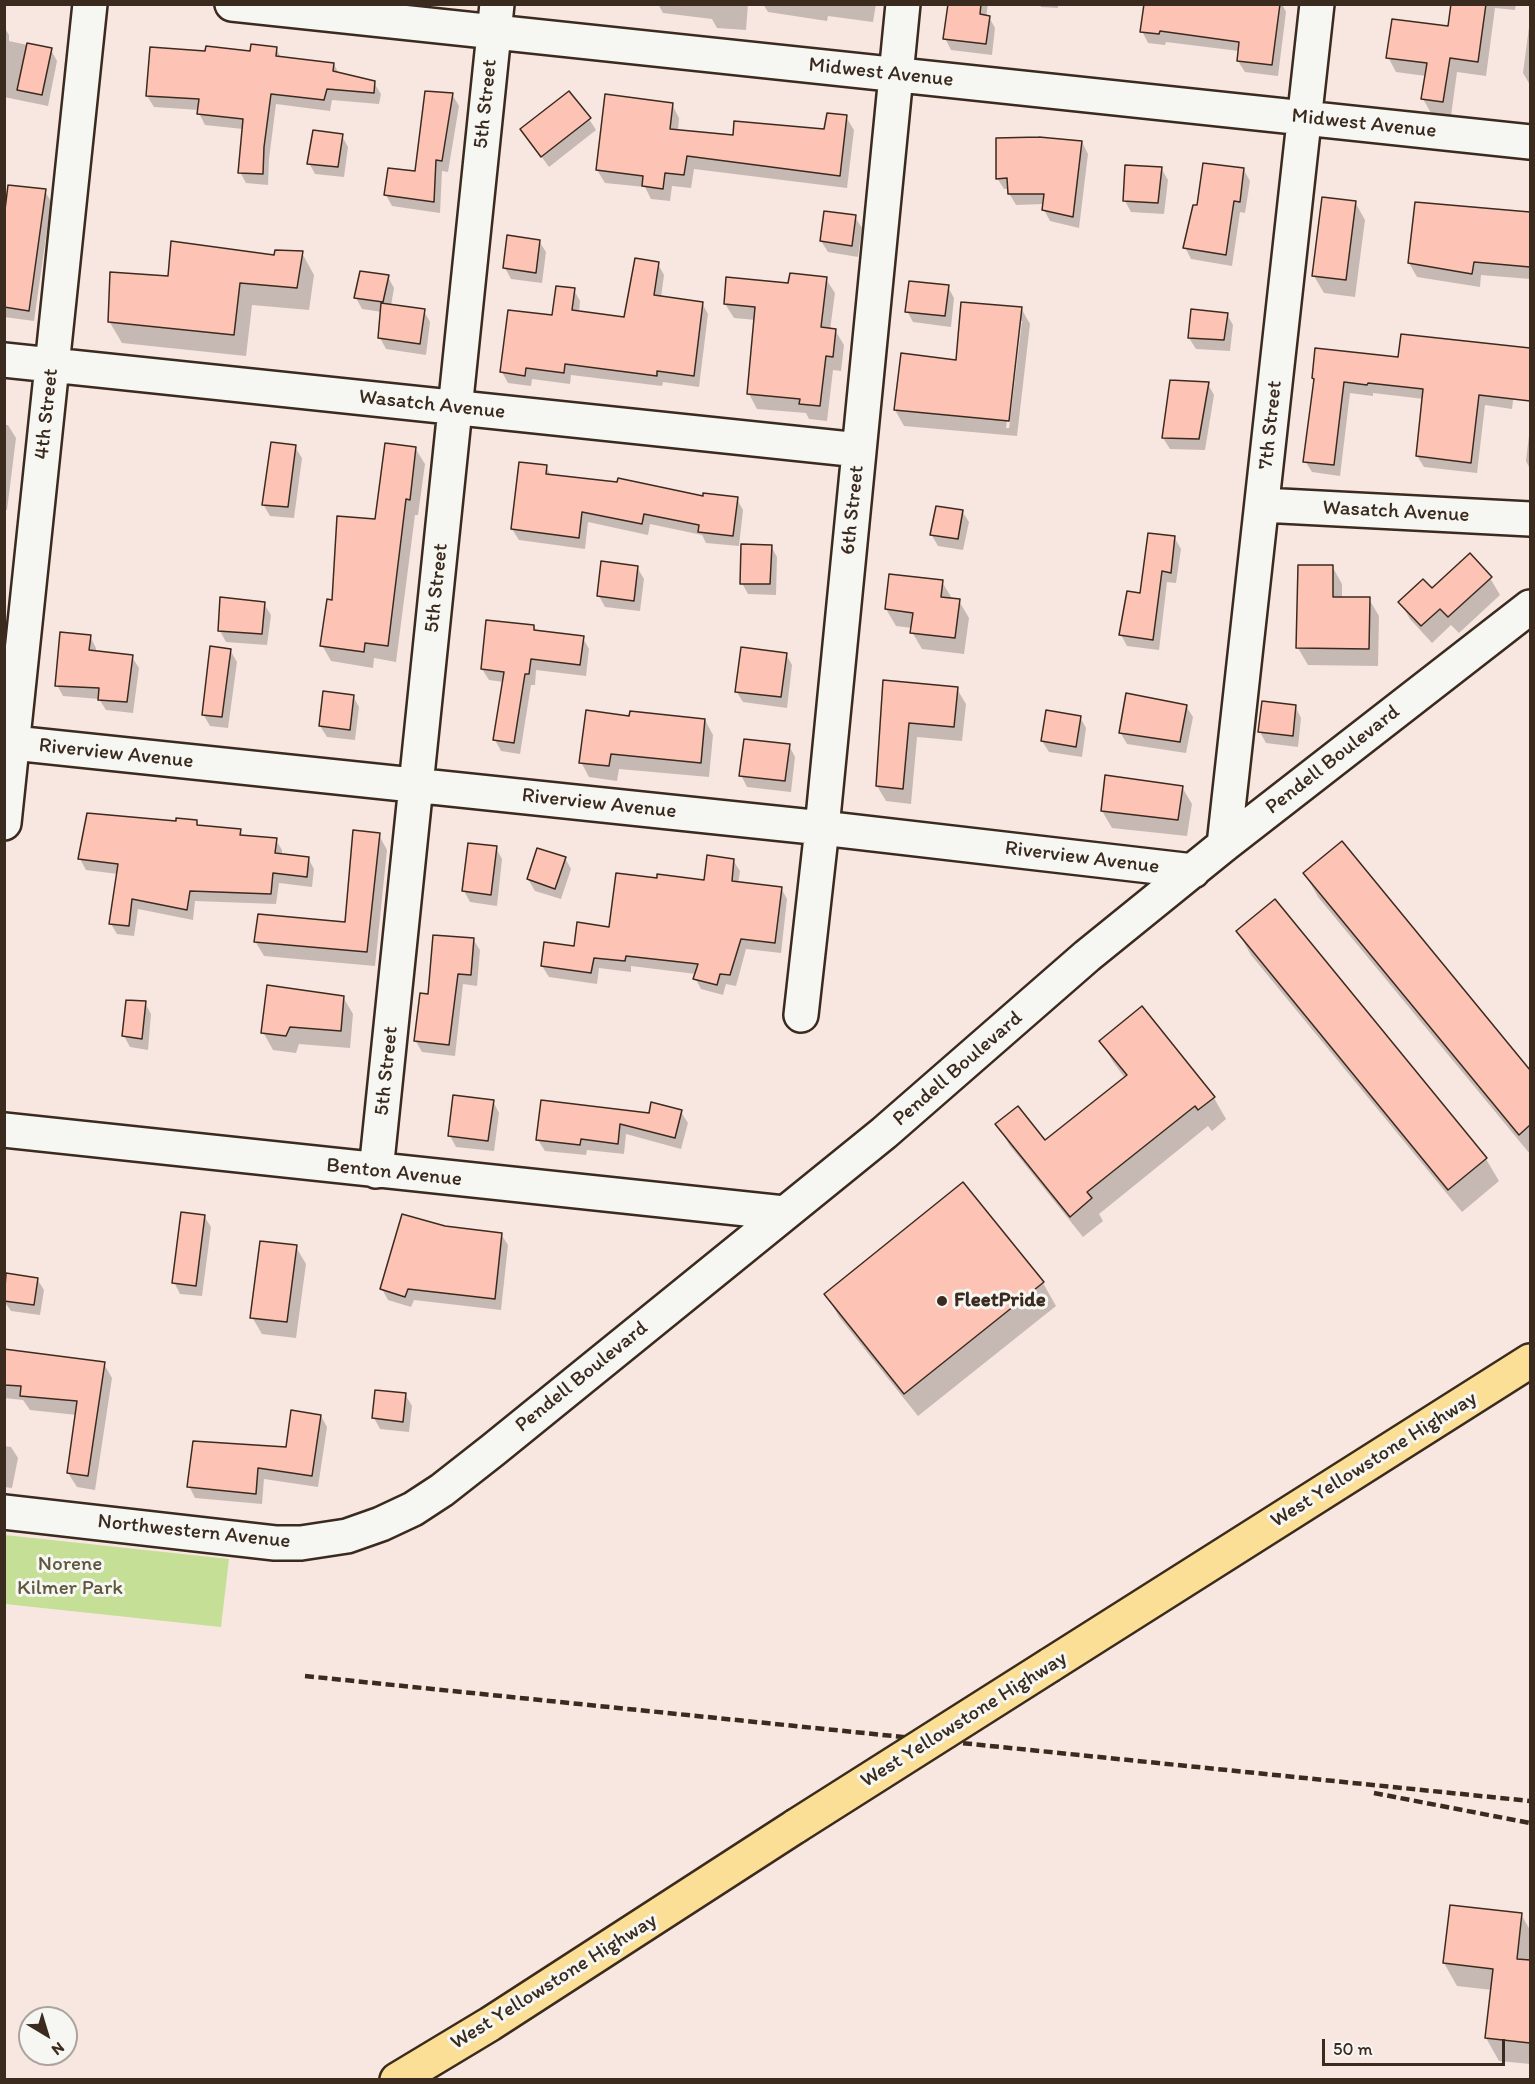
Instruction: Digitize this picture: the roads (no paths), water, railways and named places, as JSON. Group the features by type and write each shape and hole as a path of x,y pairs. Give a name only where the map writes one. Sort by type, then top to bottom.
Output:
{"main road":[{"name":"West Yellowstone Highway","path":"397,2079 490,2024 1530,1361"}],"street":[{"name":"4th Street","path":"4,823 9,742 90,4"},
{"name":"Midwest Avenue","path":"232,4 495,18 896,75 1530,142"},
{"name":"6th Street","path":"801,1015 822,828 903,4"},
{"name":"7th Street","path":"1224,845 1317,4"},
{"name":"5th Street","path":"376,1171 495,18"},
{"name":"Wasatch Avenue","path":"4,360 859,450"},
{"name":"Wasatch Avenue","path":"1262,505 1530,519"},
{"name":"Pendell Boulevard","path":"381,1524 413,1509 442,1490 884,1133 1087,956 1224,845 1530,607"},
{"name":"Riverview Avenue","path":"9,742 822,828 1193,871"},
{"name":"Benton Avenue","path":"4,1130 784,1213"},
{"name":"Northwestern Avenue","path":"4,1512 275,1543 301,1543 347,1536 381,1524"}],"railway":[{"path":"305,1676 1530,1801"},
{"path":"1374,1793 1530,1823"}],"place":[{"name":"FleetPride","path":"942,1301"}],"park label":[{"name":"Norene Kilmer Park","path":"70,1577"}]}
